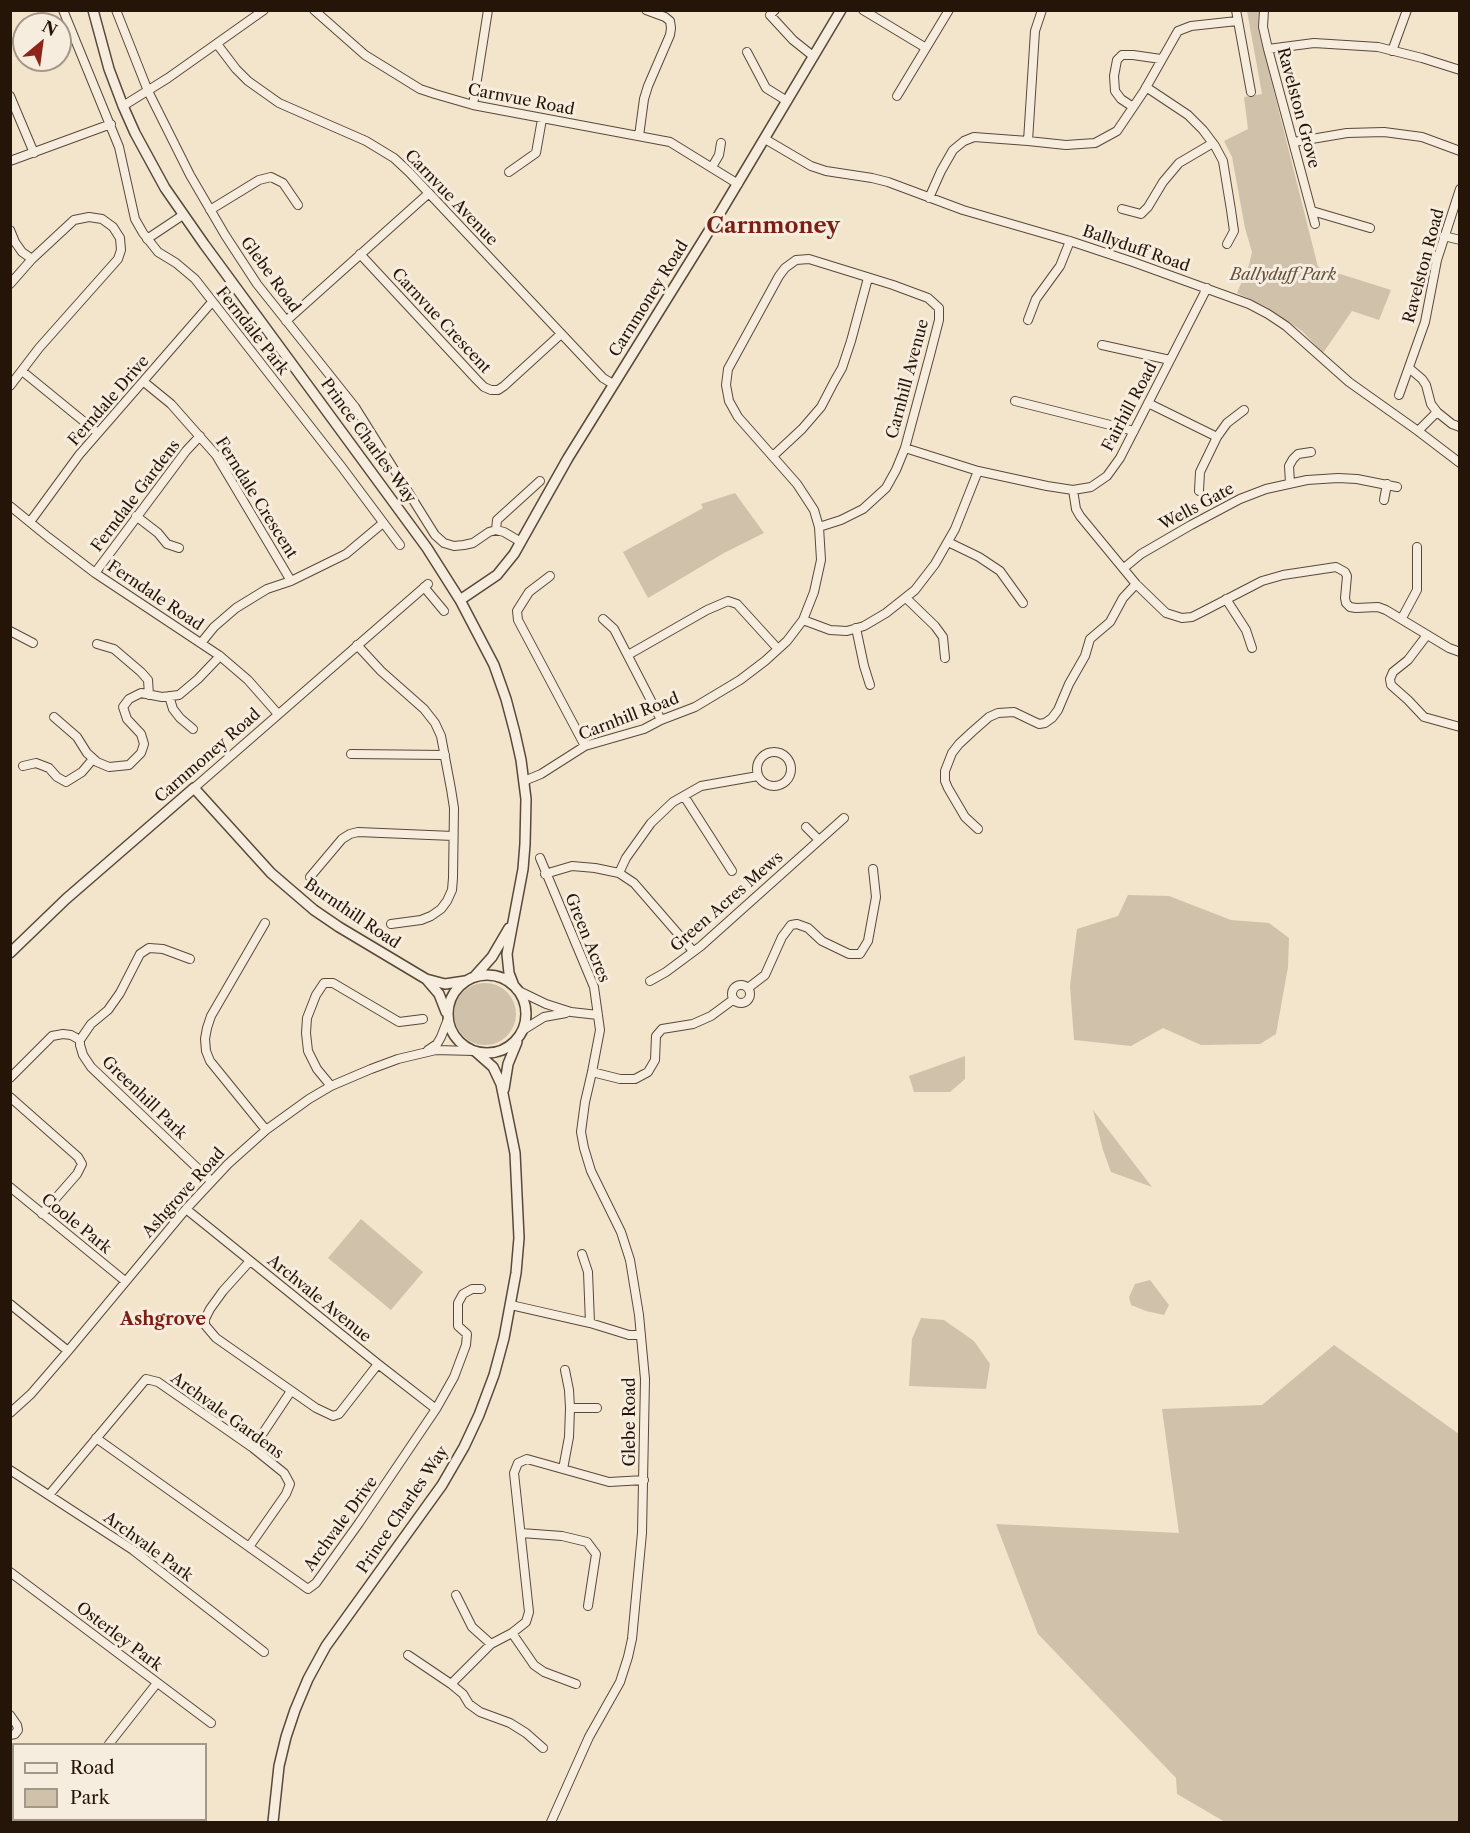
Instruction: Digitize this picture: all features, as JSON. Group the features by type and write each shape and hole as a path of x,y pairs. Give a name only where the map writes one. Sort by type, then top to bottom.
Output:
{"street":[{"name":"Ferndale Park","path":"63,10 111,124 119,147 135,219 147,239 158,252 195,279 400,545"},
{"name":"Prince Charles Way","path":"93,10 109,69 123,106 151,165 183,215 427,548 460,600 494,666 506,699 518,749 526,799 525,844 507,962 509,974 516,988"},
{"name":"Glebe Road","path":"116,10 148,91 189,175 210,210 257,284 355,407 435,536 444,543 454,546 465,545 496,530"},
{"path":"123,106 264,10"},
{"name":"Carnvue Road","path":"314,10 365,55 402,78 435,94 473,105 670,142 738,184"},
{"path":"473,105 488,10"},
{"path":"639,136 644,99 671,28 670,21 665,17 646,10"},
{"path":"774,10 770,15 793,40 813,56"},
{"name":"Carnmoney Road","path":"460,600 497,575 521,542 568,458 738,184 841,10"},
{"path":"863,10 926,48"},
{"path":"897,96 949,10"},
{"path":"1028,141 1035,30 1042,10"},
{"path":"1236,10 1251,92"},
{"name":"Ravelston Grove","path":"1264,10 1263,27 1268,49 1315,224"},
{"path":"1392,51 1407,10"},
{"path":"929,198 953,150 964,141 974,137 1066,145 1095,143 1117,131 1146,87 1178,31 1191,26 1237,21"},
{"name":"Carnvue Avenue","path":"217,44 236,69 262,91 292,110 357,136 394,158 603,378 613,384"},
{"path":"1268,49 1314,44 1378,47 1460,70"},
{"path":"747,52 766,88 787,101"},
{"path":"1133,107 1115,91 1114,76 1117,60 1122,55 1161,59"},
{"path":"1146,87 1188,115 1213,143 1222,161 1234,231 1227,244"},
{"path":"10,96 34,153"},
{"path":"509,172 536,153 542,119"},
{"path":"10,161 111,124"},
{"path":"1294,142 1347,133 1384,132 1422,137 1460,151"},
{"name":"Ballyduff Road","path":"765,139 812,166 826,171 888,182 963,210 1070,241 1249,304 1286,326 1348,382 1460,463"},
{"path":"712,167 719,155 721,143"},
{"path":"1122,209 1141,214 1179,163 1213,143"},
{"path":"210,210 259,180 271,177 283,183 298,205"},
{"name":"Ravelston Road","path":"1399,395 1425,321 1437,260 1460,189"},
{"path":"286,321 429,193"},
{"path":"1312,211 1370,228"},
{"path":"147,239 183,215"},
{"path":"10,284 74,220 89,217 102,219 113,227 120,238 121,250 118,259 39,348 10,386"},
{"path":"10,230 19,247 32,260"},
{"path":"1444,236 1460,240"},
{"path":"1028,320 1036,299 1059,266 1070,241"},
{"name":"Carnvue Crescent","path":"360,254 477,380 491,390 498,390 504,386 561,334"},
{"name":"Carnhill Avenue","path":"808,259 868,278 928,298 939,308 939,320 896,470 885,488 863,509 841,520 819,527 814,510 797,484 738,417 729,401 726,385 728,369 779,276 796,260 808,259"},
{"path":"773,456 802,429 821,407 842,368 868,278"},
{"name":"Fairhill Road","path":"1073,490 1091,487 1107,476 1120,458 1207,288"},
{"name":"Ferndale Drive","path":"30,522 98,433 212,302"},
{"path":"1102,345 1170,360"},
{"path":"1409,368 1426,385 1431,404 1437,412 1452,424 1460,427"},
{"path":"22,371 98,433"},
{"name":"Ferndale Crescent","path":"144,382 171,404 201,436 222,464 291,581"},
{"path":"1015,401 1134,431"},
{"path":"1148,403 1217,437"},
{"path":"1199,491 1200,472 1217,437 1227,423 1244,410"},
{"path":"1418,431 1437,412"},
{"name":"Ferndale Gardens","path":"95,573 186,451 201,436"},
{"path":"904,448 978,471 1073,490 1076,509 1080,516 1136,584 1159,609 1166,613 1182,618 1200,613 1262,581 1283,575 1336,567 1345,572 1347,576 1345,597 1350,607 1378,607 1402,618 1449,648 1460,652"},
{"path":"1290,483 1289,466 1293,459 1298,454 1311,452"},
{"path":"803,620 830,630 846,631 864,626 906,598 922,582 948,542 969,497 978,471"},
{"name":"Wells Gate","path":"1124,568 1164,540 1240,499 1290,483 1338,478 1357,479 1397,487"},
{"path":"521,542 496,530 497,520 540,481"},
{"path":"1384,500 1387,484"},
{"name":"Ferndale Road","path":"10,506 95,573 220,656 248,680 278,714"},
{"path":"136,516 158,533 166,544 179,548"},
{"path":"201,643 214,627 236,608 267,589 291,581 346,554 383,524"},
{"name":"Carnhill Road","path":"524,781 541,774 585,746 644,729 695,707 740,680 778,649 803,620 814,592 821,560 819,527"},
{"path":"948,542 979,557 1000,571 1023,603"},
{"path":"1402,618 1417,590 1417,547"},
{"path":"550,576 530,592 517,611 518,620 585,746"},
{"path":"978,829 965,817 945,781 945,771 952,753 989,717 998,713 1014,712 1039,724 1052,718 1081,664 1090,639 1110,622 1123,598 1136,584"},
{"name":"Carnmoney Road","path":"10,953 66,899 426,585 444,611"},
{"path":"906,598 936,626 942,637 945,658"},
{"path":"1226,598 1246,630 1252,648"},
{"path":"628,655 707,610 728,601 737,604 778,649"},
{"path":"603,619 614,629 661,720"},
{"path":"856,628 870,685"},
{"path":"10,631 33,643"},
{"path":"1427,635 1408,660 1393,672 1390,679 1391,685 1424,717 1460,727"},
{"path":"97,644 114,649 136,666 148,680 149,695"},
{"path":"357,645 381,671 424,709 435,723 441,736 454,808 453,878 452,890 447,901 431,916 421,920 392,924"},
{"path":"54,717 77,737 93,759 109,767 129,765 141,753 144,744 141,734 127,719 123,707 129,699 141,693 179,695 220,656"},
{"path":"169,696 173,709 193,729"},
{"path":"769,753 785,756 791,766 789,777 782,785 771,786 758,776 760,760 769,753"},
{"path":"351,754 445,755"},
{"path":"23,766 36,763 49,768 57,777 66,782 82,772 93,759"},
{"path":"619,873 626,858 651,823 673,802 701,786 758,776"},
{"name":"Burnthill Road","path":"195,788 256,858 298,897 339,927 426,979 445,984 470,979"},
{"path":"684,796 732,871"},
{"name":"Green Acres Mews","path":"650,981 693,951 844,818"},
{"path":"806,827 819,840"},
{"path":"310,877 342,839 350,834 358,832 453,836"},
{"name":"Green Acres","path":"540,858 594,987 598,1015"},
{"name":"Green Acres","path":"545,874 572,866 619,873 634,883 693,951"},
{"path":"748,988 765,975 790,925 797,924 808,928 822,941 849,954 860,954 868,941 876,897 873,869"},
{"name":"Prince Charles Way","path":"470,979 498,948 513,921"},
{"path":"265,922 211,1016 205,1038 210,1061 266,1130"},
{"path":"10,1078 52,1036 71,1035 80,1040 91,1024 108,1010 120,993 140,954 149,948 164,949 190,959"},
{"path":"571,1012 544,1017 522,1032 506,1049 486,1054 475,1052 459,1042 450,1028 448,1005 458,988 470,979 485,975 505,980 546,1004 571,1012 598,1015"},
{"name":"Burnthill Road","path":"426,979 439,994 448,1017"},
{"path":"331,1086 317,1069 308,1051 306,1033 307,1018 316,994 324,983 333,983 399,1022 423,1019"},
{"path":"743,985 748,988 750,993 747,1001 741,1003 734,999 733,991 737,986 743,985"},
{"path":"516,988 522,997 526,1013 522,1032"},
{"path":"592,1072 620,1079 635,1078 648,1072 655,1060 656,1036 662,1029 693,1024 711,1016 734,999"},
{"name":"Glebe Road","path":"551,1822 589,1737 620,1682 628,1657 632,1639 642,1533 645,1378 630,1260 621,1232 591,1171 581,1132 600,1030 598,1015"},
{"path":"424,1052 437,1044 448,1017"},
{"name":"Prince Charles Way","path":"273,1822 274,1799 284,1747 295,1710 308,1679 327,1646 436,1493 464,1447 494,1375 511,1305 519,1238 515,1153 504,1092 508,1064 522,1032"},
{"name":"Greenhill Park","path":"80,1040 83,1055 91,1067 211,1181"},
{"name":"Ashgrove Road","path":"10,1413 30,1394 211,1181 266,1130 331,1086 370,1069 424,1052 446,1049 475,1052"},
{"name":"Prince Charles Way","path":"475,1052 493,1067 504,1092"},
{"path":"10,1096 78,1157 82,1164 77,1174 42,1214"},
{"name":"Coole Park","path":"10,1187 124,1281"},
{"name":"Archvale Avenue","path":"186,1209 436,1409"},
{"path":"582,1254 588,1272 590,1323"},
{"path":"250,1261 223,1291 205,1319 205,1325 216,1338 316,1408 333,1416 339,1414 378,1364"},
{"name":"Archvale Drive","path":"96,1438 308,1589 316,1582 359,1523 436,1409 454,1377 466,1345 467,1334 458,1326 458,1303 463,1294 472,1289 481,1289"},
{"path":"10,1304 68,1350"},
{"path":"511,1305 590,1323 629,1335 641,1335"},
{"path":"563,1469 569,1437 570,1408 570,1390 565,1370"},
{"name":"Archvale Gardens","path":"49,1495 146,1379 158,1382 185,1403 253,1448 284,1473 290,1484 286,1494 249,1547"},
{"path":"253,1448 291,1390"},
{"path":"570,1408 597,1408"},
{"path":"451,1684 490,1644 512,1633 526,1622 529,1612 514,1473 518,1463 526,1459 609,1482 644,1480"},
{"name":"Archvale Park","path":"10,1470 133,1550 264,1652"},
{"path":"521,1533 562,1536 587,1542 596,1554 588,1606"},
{"name":"Osterley Park","path":"10,1572 211,1724"},
{"path":"456,1595 472,1627 490,1644"},
{"path":"512,1633 534,1665 544,1672 576,1683"},
{"path":"408,1655 451,1684 463,1694 469,1704 480,1712 510,1723 543,1748"},
{"path":"111,1743 157,1683"},
{"path":"10,1714 18,1730 15,1734 10,1735"}],"green space":[{"name":"Ballyduff Park","path":"1247,11 1259,11 1258,25 1262,44 1318,267 1391,290 1379,320 1352,311 1323,353 1302,331 1266,307 1237,293 1252,252 1245,228 1232,157 1224,141 1248,129 1244,97 1262,94"},
{"path":"735,493 764,533 724,553 648,598 623,552 703,508 701,504"},
{"path":"1128,895 1169,896 1231,920 1269,923 1289,938 1288,967 1276,1034 1260,1044 1201,1045 1163,1028 1131,1046 1074,1040 1070,986 1077,929 1118,916"},
{"path":"485,983 497,985 507,992 514,1002 516,1014 514,1026 507,1036 497,1043 485,1045 473,1043 463,1036 456,1026 454,1014 456,1002 463,992 473,985"},
{"path":"965,1056 965,1079 950,1092 914,1092 909,1076"},
{"path":"1093,1110 1152,1187 1111,1172"},
{"path":"361,1219 423,1272 391,1310 328,1258"},
{"path":"1150,1280 1169,1305 1164,1315 1131,1305 1129,1297 1135,1284"},
{"path":"921,1318 944,1320 974,1341 990,1364 986,1389 909,1386 912,1339"},
{"path":"1334,1345 1459,1434 1459,1822 1225,1822 1177,1794 1176,1778 1038,1634 996,1524 1179,1533 1162,1409 1262,1405"}],"district":[{"name":"Carnmoney","path":"773,227"},
{"name":"Ashgrove","path":"163,1320"}]}
